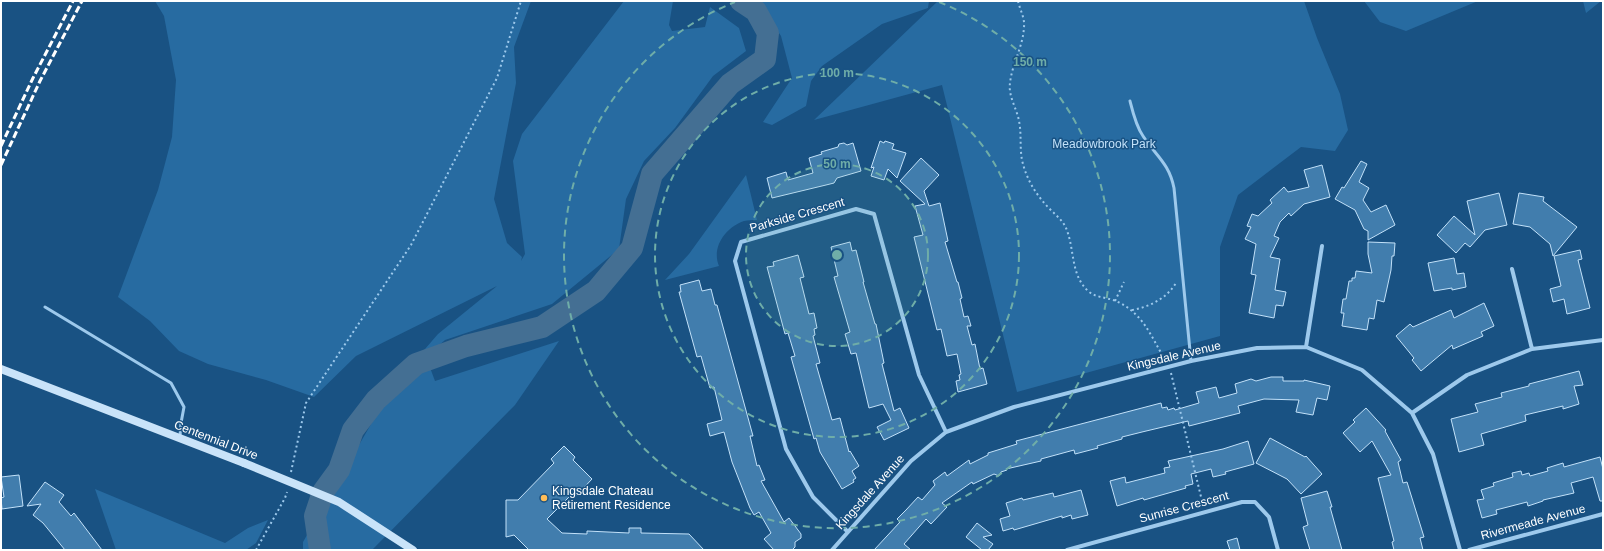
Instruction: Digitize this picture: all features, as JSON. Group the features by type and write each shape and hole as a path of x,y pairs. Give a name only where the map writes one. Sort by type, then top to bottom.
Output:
{"main road":[{"name":"Centennial Drive","path":"1,369 244,463 339,502 413,550"}],"street":[{"name":"Parkside Crescent","path":"848,532 813,497 786,449 735,261 741,242 856,209 874,214 919,375 946,432"},
{"path":"1306,347 1322,246"},
{"path":"1512,269 1532,349"},
{"path":"1412,413 1467,375 1532,349 1603,340"},
{"name":"Kingsdale Avenue","path":"832,550 911,461 946,432 1014,407 1191,361 1257,348 1306,347 1362,370 1412,413 1433,454 1460,550"},
{"name":"Sunrise Crescent","path":"1067,550 1242,502 1255,502 1269,516 1278,550"},
{"name":"Rivermeade Avenue","path":"1468,550 1603,514"}],"lane":[{"path":"1130,101 1140,132 1163,160 1172,177 1191,361"},
{"path":"45,307 171,383 184,407 180,438"}],"path":[{"path":"290,476 306,403 411,245 497,78 521,1"},
{"path":"1018,1 1023,17 1024,27 1010,84 1020,122 1020,149 1025,169 1037,194 1061,220 1067,229 1076,273 1084,286 1093,295 1114,301 1132,310 1144,323 1169,367 1205,512"},
{"path":"1132,310 1148,306 1167,294 1173,287 1182,270"},
{"path":"1114,301 1124,282"},
{"path":"256,550 285,498 287,491"}],"green space":[{"path":"155,1 531,1 514,47 516,83 494,199 507,243 522,257 521,261 525,254 513,161 522,134 624,1 673,1 669,25 672,31 705,27 710,7 739,28 746,51 713,76 675,128 644,161 626,199 619,249 552,304 445,340 426,357 435,381 559,341 515,405 372,550 303,550 303,542 393,386 438,334 497,286 356,356 314,397 266,380 208,364 179,351 150,321 118,297 158,190 172,137 176,80 164,16"},
{"path":"736,1 929,1 928,8 882,24 822,66 811,81 806,106 772,125 763,122 792,78 781,36 767,15 747,10"},
{"name":"Meadowbrook Park","path":"938,1 1304,1 1317,38 1340,94 1348,130 1335,151 1301,147 1238,195 1220,247 1220,336 1017,392 942,85 814,120"},
{"path":"1364,1 1478,1 1406,31 1380,22"},
{"path":"1583,1 1601,1 1586,13"},
{"path":"746,175 757,220 744,221 731,228 726,233 717,252 719,266 665,280 689,254"},
{"path":"95,489 225,543 248,528 268,520 256,543 246,550 116,550"}],"building":[{"path":"880,141 894,144 892,149 906,153 897,178 888,169 884,180 871,176 874,167 871,168"},
{"path":"844,143 847,145 853,143 861,171 837,178 834,183 772,198 767,178 786,172 788,180 813,173 809,158 822,154 821,152 838,147 839,144"},
{"path":"921,158 939,175 924,191 929,206 940,203 948,241 945,242 958,282 962,298 960,299 964,317 968,316 971,326 967,326 972,345 975,344 980,369 983,368 987,384 958,392 956,381 960,380 959,375 961,374 957,354 947,356 941,329 937,330 914,237 923,235 915,206 925,204 900,181"},
{"path":"1361,161 1367,164 1359,182 1369,188 1363,200 1371,212 1386,205 1395,225 1368,240 1368,231 1364,229 1355,210 1335,199 1342,187 1344,188"},
{"path":"1322,165 1330,197 1304,204 1291,216 1289,213 1280,222 1274,236 1279,238 1270,257 1280,259 1275,290 1286,292 1283,306 1276,305 1274,318 1249,313 1256,275 1251,274 1256,244 1245,239 1251,227 1247,226 1252,214 1258,216 1272,203 1270,200 1284,187 1288,192 1309,187 1304,170"},
{"path":"1499,193 1507,225 1485,230 1470,247 1465,243 1456,253 1437,235 1454,216 1475,235 1467,201"},
{"path":"1519,193 1544,197 1543,201 1577,227 1553,256 1550,244 1530,227 1513,224"},
{"path":"850,242 852,251 856,250 863,282 876,324 884,363 882,364 894,411 900,408 909,428 884,440 877,427 891,420 883,404 869,408 856,353 851,354 845,334 850,332 834,277 838,276 831,247"},
{"path":"1368,242 1395,243 1394,256 1392,256 1391,270 1384,302 1377,300 1374,319 1369,318 1367,330 1342,326 1344,313 1341,313 1343,299 1346,299 1349,281 1352,281 1352,278 1355,278 1356,271 1372,273 1368,254"},
{"path":"1580,250 1582,259 1578,260 1590,308 1567,314 1564,299 1553,302 1550,289 1561,286 1554,256"},
{"path":"798,255 804,277 800,278 809,314 814,313 817,328 814,329 815,335 813,336 820,363 816,364 832,420 840,418 849,452 850,451 859,466 852,471 856,478 853,480 854,482 842,489 820,452 816,438 814,439 791,357 795,356 788,333 785,334 767,267 774,266 773,262"},
{"path":"1454,258 1457,274 1464,273 1466,287 1452,290 1452,288 1434,291 1428,263"},
{"path":"699,280 702,291 711,289 715,305 717,305 753,436 750,436 757,466 759,465 765,480 761,481 784,522 789,518 801,534 801,538 795,542 795,547 792,550 774,550 764,539 771,533 759,512 754,515 750,508 732,462 724,432 710,436 707,424 722,420 714,387 710,388 701,356 697,357 679,292 681,292 680,285"},
{"path":"1484,303 1494,326 1481,332 1483,336 1453,349 1452,345 1421,371 1412,360 1414,358 1396,336 1410,324 1413,327 1451,310 1454,318"},
{"path":"1579,371 1583,385 1574,386 1579,404 1563,409 1563,406 1525,415 1526,421 1481,434 1484,445 1459,452 1451,419 1478,412 1475,404 1502,397 1501,393"},
{"path":"1271,377 1283,377 1283,381 1304,380 1330,386 1327,400 1317,398 1313,415 1296,412 1299,400 1264,399 1238,406 1240,413 1189,426 1188,421 1142,432 1097,446 1098,448 1075,454 1074,450 1041,459 1041,461 1006,469 1007,470 1001,472 999,476 994,474 973,484 972,482 942,503 947,507 931,524 926,519 904,544 911,550 874,550 900,522 897,519 918,497 922,500 935,485 933,481 945,472 947,476 969,460 970,464 988,455 988,453 1017,444 1016,441 1161,403 1162,408 1167,407 1168,410 1174,408 1175,410 1199,403 1196,392 1216,387 1219,398 1237,393 1235,384 1251,379 1256,381"},
{"path":"1366,408 1386,430 1385,431 1401,460 1398,462 1403,483 1407,482 1424,537 1420,538 1423,550 1394,550 1392,542 1394,541 1378,478 1391,475 1372,441 1360,452 1343,433 1355,422 1353,420"},
{"path":"1270,438 1305,457 1306,456 1322,474 1301,494 1287,479 1256,463"},
{"path":"1248,441 1254,464 1213,477 1211,469 1191,474 1193,484 1185,486 1186,488 1117,506 1110,481 1125,477 1126,483 1165,473 1164,468 1170,467 1168,461 1223,449"},
{"name":"Kingsdale Chateau Retirement Residence","path":"564,446 575,457 573,460 592,479 576,496 573,493 547,519 562,533 587,534 587,531 629,533 629,528 641,528 641,533 689,534 704,550 529,550 514,535 506,537 506,500 518,500 554,463 551,459"},
{"path":"1600,457 1603,469 1603,501 1600,501 1593,477 1571,483 1574,493 1543,500 1528,506 1527,502 1496,510 1497,514 1482,518 1477,500 1484,499 1481,490 1494,486 1493,483 1513,477 1512,473 1521,471 1522,475 1529,473 1530,476 1548,471 1547,468 1563,463 1564,467"},
{"path":"19,475 23,506 2,509 1,498 4,497 1,477"},
{"path":"45,482 64,495 59,502 71,516 74,513 102,550 65,550 43,523 33,515 41,504 27,506"},
{"path":"1081,490 1088,515 1072,519 1071,515 1062,518 1062,516 1014,530 1013,528 1003,531 1000,519 1010,516 1006,503 1022,498 1023,500 1053,493 1054,497"},
{"path":"1327,491 1342,550 1310,550 1303,527 1308,525 1301,498"},
{"path":"977,523 992,535 983,537 993,544 988,550 982,550 966,537"},
{"path":"1237,538 1240,550 1230,550 1227,541"}],"waterway":[{"path":"320,550 315,516 323,492 339,470 353,430 376,400 416,364 466,346 542,327 596,291 632,248 652,174 730,84 765,59 768,33 756,11 741,1"}],"railway":[{"path":"1,146 33,78 73,1"},
{"path":"1,165 40,81 82,1"}],"place":[{"name":"Kingsdale Chateau Retirement Residence","path":"544,498"}]}
